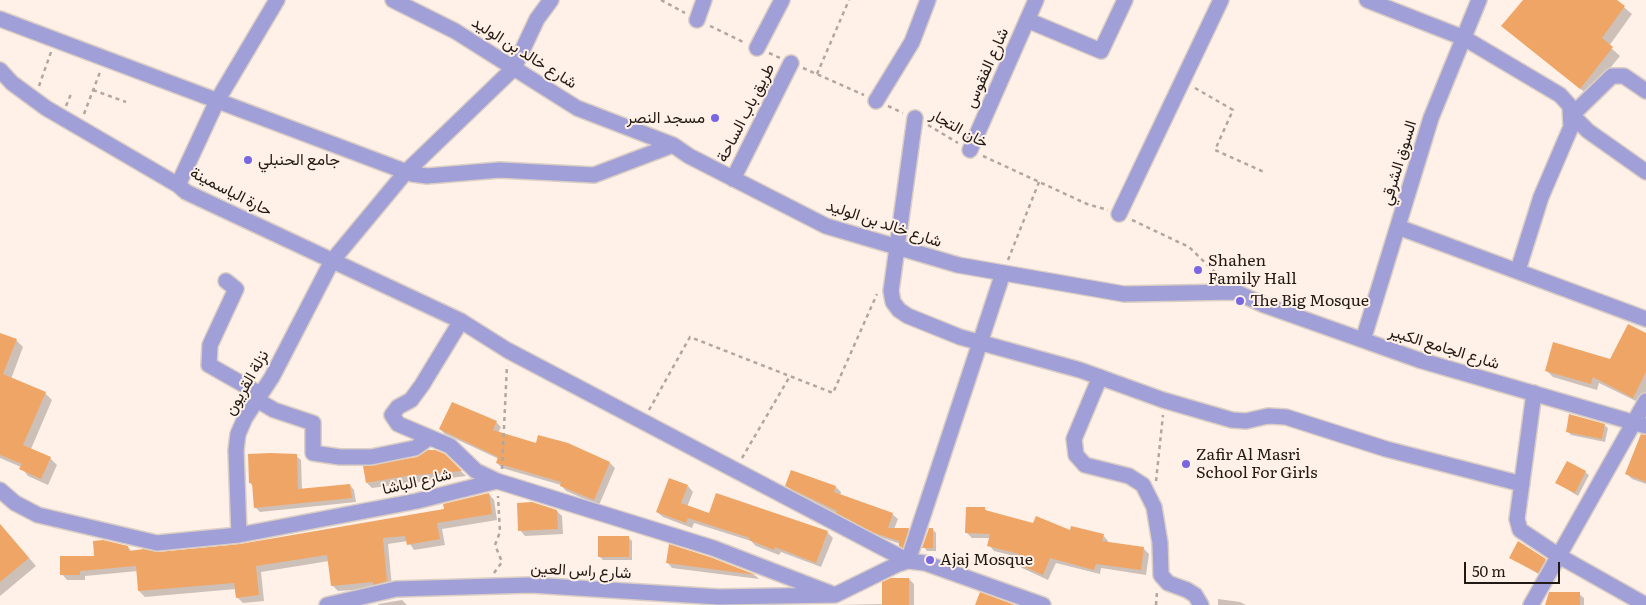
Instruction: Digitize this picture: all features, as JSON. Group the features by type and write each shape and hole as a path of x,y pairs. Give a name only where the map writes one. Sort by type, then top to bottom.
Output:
{"street":[{"path":"178,185 217,101 277,0"},
{"name":"شارع خالد بن الوليد","path":"393,0 455,31 577,108 673,145 689,156 826,226 958,265 1124,294 1236,292"},
{"path":"514,68 537,19 552,0"},
{"path":"697,20 704,0"},
{"path":"757,48 782,0"},
{"path":"876,101 912,42 928,0"},
{"name":"شارع الفقوس","path":"970,150 1036,0"},
{"path":"1027,20 1100,51 1125,0"},
{"path":"1119,214 1221,0"},
{"path":"1367,0 1464,38 1560,95 1570,106 1572,115 1571,127 1542,197 1518,270"},
{"name":"السوق الشرقي","path":"1363,340 1431,118 1479,0"},
{"path":"0,19 405,172 427,176 500,170 594,175 673,145"},
{"name":"طريق باب الساحة","path":"733,179 791,63"},
{"name":"نزلة القريون","path":"239,534 236,443 241,426 272,377 332,261 405,172 514,68"},
{"name":"حارة الياسمينة","path":"0,70 34,99 79,128 178,185 186,192 461,321 507,350 735,470 902,563 925,563 1043,605"},
{"path":"1572,115 1612,76 1624,76 1646,91"},
{"path":"1572,115 1588,131 1646,172"},
{"path":"915,118 891,291 893,302 899,310 917,320 980,342 1100,377 1163,400 1239,421 1268,416 1286,417 1386,449 1522,484"},
{"path":"1398,227 1646,319"},
{"path":"461,321 422,385 410,400 398,407 392,415 398,424 450,446 476,471 497,481 713,548 835,595 902,563 1003,273"},
{"path":"226,281 236,290 210,346 209,365 258,397 274,410 313,423 313,453 340,458 371,457 414,448 429,438"},
{"name":"شارع الجامع الكبير","path":"1236,292 1264,305 1419,360 1640,425"},
{"path":"1100,377 1074,439 1076,455 1085,465 1129,476 1143,485 1152,499 1156,515 1160,543 1159,568 1161,575 1168,584 1187,590 1195,595 1201,605"},
{"path":"1534,393 1517,519 1520,530 1559,556 1646,604"},
{"path":"1531,605 1640,425 1646,401"},
{"name":"شارع الباشا","path":"0,490 15,503 38,515 158,543 239,534 417,501 497,481"},
{"name":"شارع راس العين","path":"327,605 396,590 531,584 719,597 835,595"}],"path":[{"name":"خان التجار","path":"661,0 697,20 757,48 915,118 970,150 1087,204 1119,214 1189,247 1236,292"},
{"path":"817,74 849,0"},
{"path":"34,99 51,52"},
{"path":"79,128 100,72"},
{"path":"1183,81 1233,110 1215,150 1264,172"},
{"path":"93,90 126,102"},
{"path":"1003,273 1039,182"},
{"path":"643,422 690,337 833,393 878,293"},
{"path":"735,470 790,376"},
{"path":"1156,490 1162,436 1163,400"}],"building":[{"path":"1523,0 1617,0 1625,6 1602,38 1613,47 1580,89 1501,26"},
{"path":"1628,324 1646,333 1646,372 1633,398 1593,377 1591,384 1545,371 1553,342 1610,359"},
{"path":"0,333 17,339 3,374 46,392 23,445 51,457 41,479 19,469 22,464 0,455"},
{"path":"452,402 497,421 493,430 536,443 538,435 568,443 610,462 594,500 560,486 561,482 496,463 498,457 439,429"},
{"path":"1569,414 1605,424 1602,439 1566,432"},
{"path":"1641,434 1646,435 1646,482 1625,474"},
{"path":"428,450 435,450 445,454 462,471 406,476 366,483 363,466 417,457"},
{"path":"248,454 297,454 298,489 350,484 352,498 254,508 252,483 249,483"},
{"path":"1567,461 1586,471 1575,493 1555,483"},
{"path":"791,470 836,486 834,492 893,513 888,528 909,528 903,548 899,546 899,541 874,533 836,513 837,511 785,486"},
{"path":"669,478 688,485 681,503 709,513 716,493 828,531 816,563 775,547 774,550 749,540 750,538 688,518 686,523 656,512"},
{"path":"489,493 492,514 437,523 440,539 407,545 405,536 383,538 387,581 373,585 373,582 331,586 327,555 256,566 259,595 236,598 234,583 138,591 136,566 80,571 80,575 60,575 60,556 94,556 93,541 103,540 128,546 129,551 144,549 158,552 240,544 444,509 443,504"},
{"path":"532,502 557,510 558,529 518,531 517,503"},
{"path":"966,507 985,507 985,510 1033,523 1036,516 1070,530 1071,526 1104,534 1102,541 1144,547 1141,570 1096,564 1094,570 1050,558 1043,575 1015,563 1019,554 987,546 990,534 965,533"},
{"path":"0,524 29,558 0,582"},
{"path":"929,528 933,528 933,548 922,548"},
{"path":"598,536 629,536 629,557 598,557"},
{"path":"1518,541 1546,559 1538,573 1509,558"},
{"path":"669,544 710,557 756,575 666,563"},
{"path":"891,578 909,578 909,605 882,605 882,582"},
{"path":"980,592 1015,605 975,605"},
{"path":"1549,592 1580,592 1580,605 1545,605"}],"place":[{"name":"مسجد النصر","path":"715,118"},
{"name":"جامع الحنبلي","path":"248,160"},
{"name":"Shahen Family Hall","path":"1198,270"},
{"name":"The Big Mosque","path":"1240,301"},
{"name":"Zafir Al Masri School For Girls","path":"1186,464"},
{"name":"Ajaj Mosque","path":"930,560"}]}
